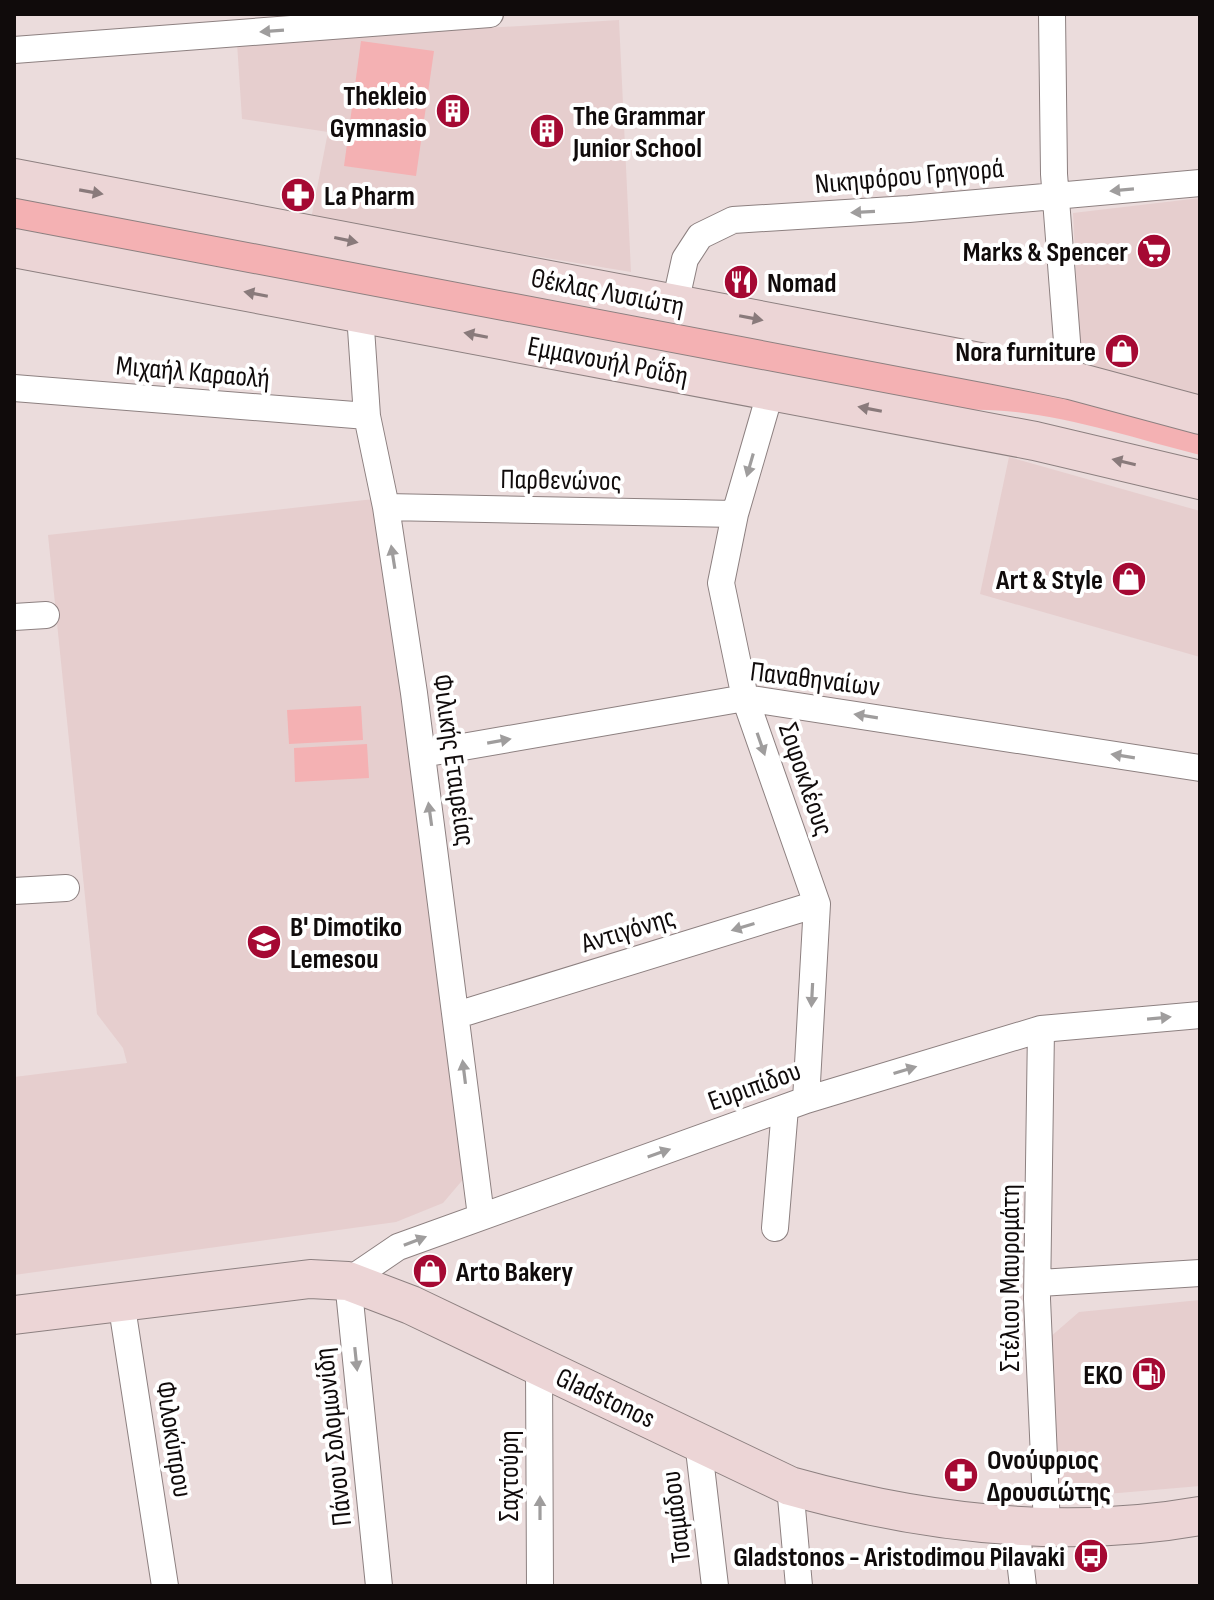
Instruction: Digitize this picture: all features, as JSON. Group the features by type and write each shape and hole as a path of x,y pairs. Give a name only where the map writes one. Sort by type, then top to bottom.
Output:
{"street":[{"path":"14,50 490,14"},
{"path":"1052,14 1056,195 1070,380"},
{"name":"Θέκλας Λυσιώτη","path":"14,178 1070,380 1200,415"},
{"name":"Νικηφόρου Γρηγορά","path":"675,304 685,259 700,236 733,220 909,209 1200,183"},
{"name":"Εμμανουήλ Ροΐδη","path":"14,248 1035,441 1200,480"},
{"name":"Φιλικής Εταιρείας","path":"360,314 367,416 386,507 422,754 481,1216"},
{"name":"Μιχαήλ Καραολή","path":"14,388 367,416"},
{"name":"Σοφοκλέους","path":"771,390 735,514 721,583 745,698 817,904 796,1104 775,1228"},
{"name":"Παρθενώνος","path":"386,507 735,514"},
{"path":"14,617 46,615"},
{"name":"Παναθηναίων","path":"422,754 745,698 1200,768"},
{"path":"14,891 66,888"},
{"name":"Αντιγόνης","path":"457,1015 817,904"},
{"name":"Ευριπίδου","path":"348,1281 398,1247 796,1104 1041,1029 1200,1015"},
{"name":"Στέλιου Μαυρομάτη","path":"1023,1586 1032,1526 1037,1299 1040,1283 1041,1029"},
{"path":"1040,1283 1200,1273"},
{"name":"Gladstonos","path":"14,1315 310,1279 348,1281 389,1296 790,1486 853,1504 1032,1526 1164,1523 1200,1516"},
{"name":"Πάνου Σολομωνίδη","path":"348,1281 379,1586"},
{"name":"Φιλοκύπρου","path":"121,1301 165,1586"},
{"name":"Σαχτούρη","path":"539,1366 540,1586"},
{"name":"Τσαμάδου","path":"698,1441 715,1586"},
{"path":"790,1486 799,1586"}],"shaded area":[{"path":"619,20 631,272 311,219 328,132 242,119 237,43"},
{"path":"361,41 434,51 416,176 344,166"},
{"path":"14,189 1163,413 1200,426 1200,455 1054,418 995,410 966,410 14,230"},
{"path":"1200,198 1200,398 1081,371 1073,213"},
{"path":"1009,457 1200,511 1200,657 980,594"},
{"name":"B' Dimotiko Lemesou","path":"374,499 429,870 466,1176 443,1203 396,1222 14,1275 14,1077 127,1063 123,1048 97,1014 48,535"},
{"path":"361,706 363,740 289,744 287,710"},
{"path":"367,744 369,778 295,782 294,748"},
{"path":"1200,1300 1200,1486 1072,1497 1051,1484 1049,1338 1079,1312"}],"place":[{"name":"Thekleio Gymnasio","path":"453,111"},
{"name":"The Grammar Junior School","path":"547,131"},
{"name":"La Pharm","path":"298,195"},
{"name":"Marks & Spencer","path":"1154,251"},
{"name":"Nomad","path":"741,282"},
{"name":"Nora furniture","path":"1122,351"},
{"name":"Art & Style","path":"1129,579"},
{"name":"B' Dimotiko Lemesou","path":"264,942"},
{"name":"Arto Bakery","path":"430,1271"},
{"name":"EKO","path":"1149,1374"},
{"name":"Ονούφριος Δρουσιώτης","path":"961,1475"},
{"name":"Gladstonos - Aristodimou Pilavaki","path":"1091,1556"}]}
